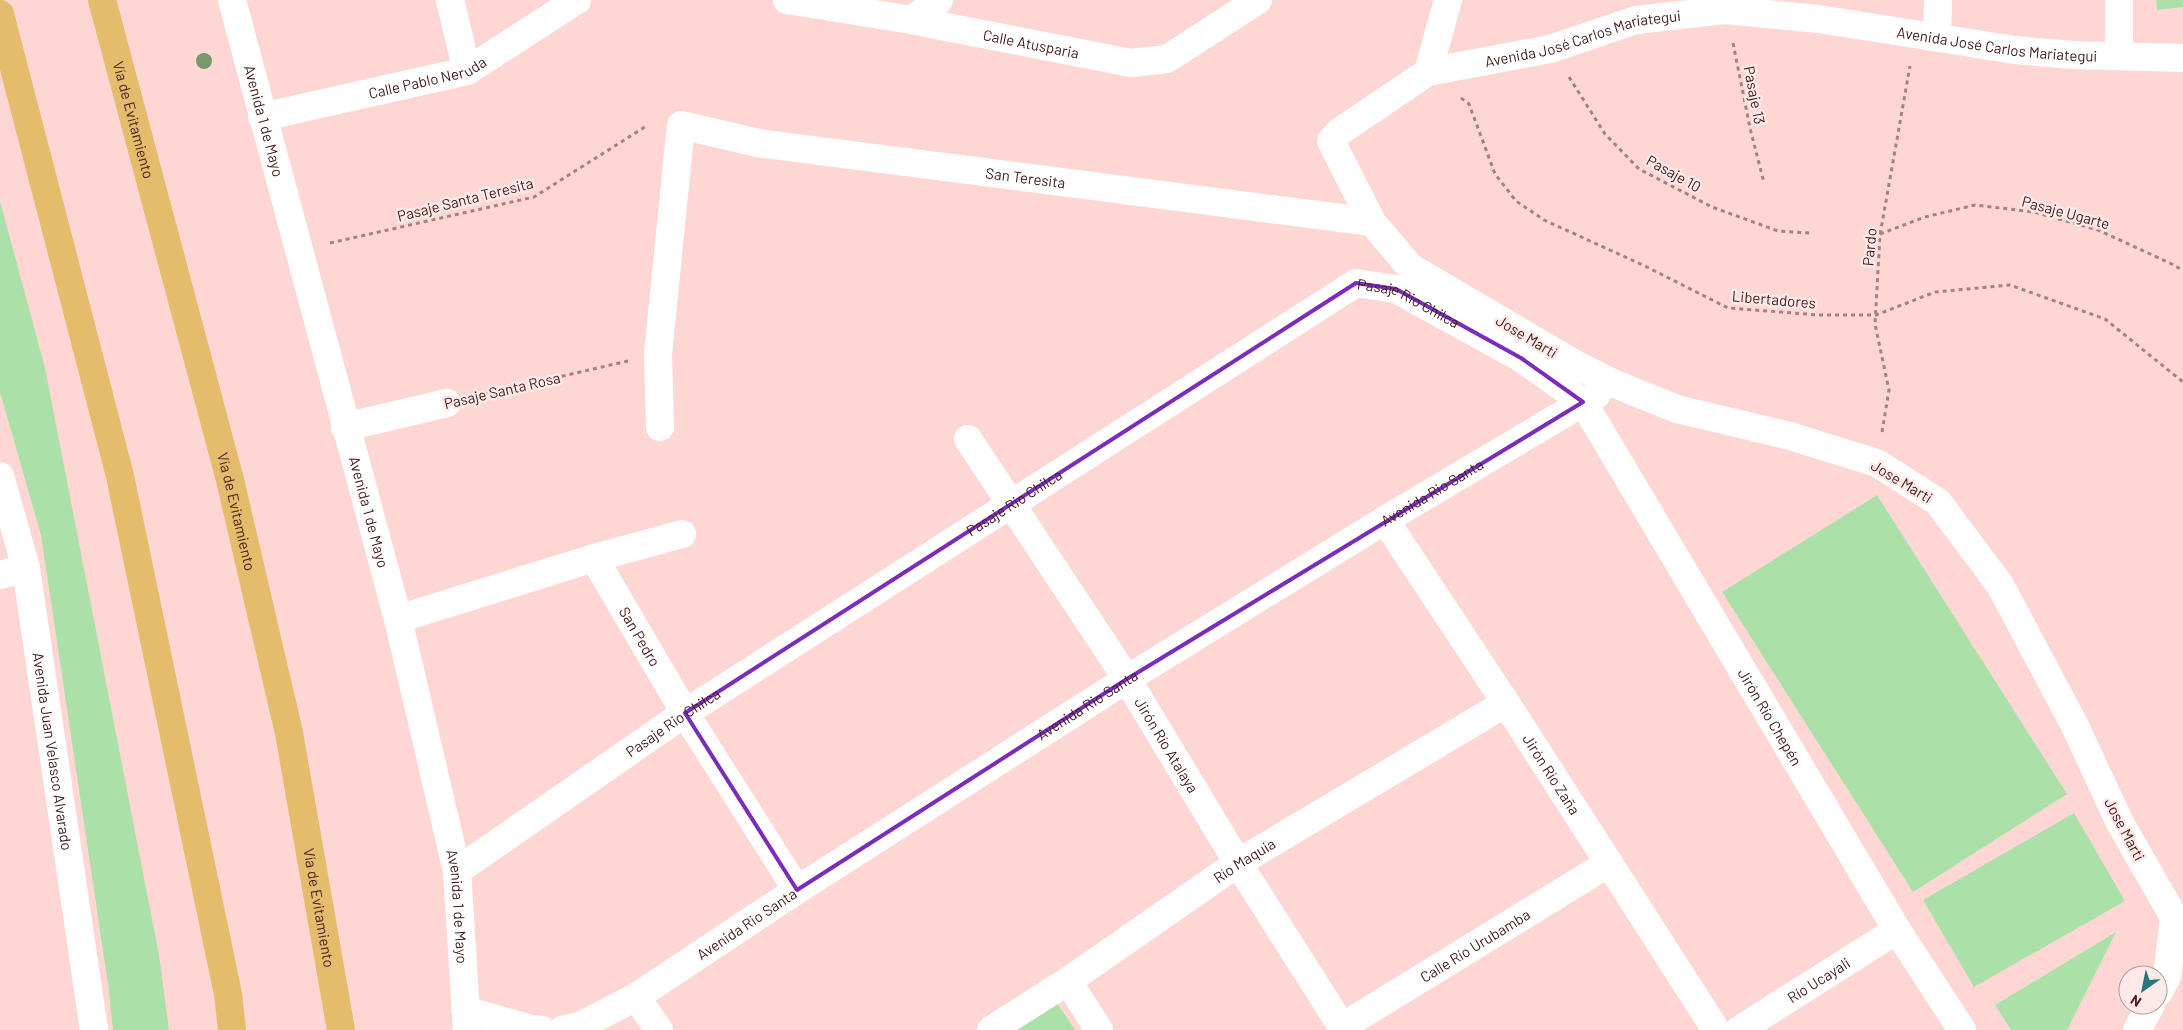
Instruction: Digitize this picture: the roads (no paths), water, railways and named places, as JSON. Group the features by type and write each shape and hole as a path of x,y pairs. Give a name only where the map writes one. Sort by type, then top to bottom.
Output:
{"highway":[{"name":"Vía de Evitamiento","path":"102,0 230,480 289,733 341,1030"},
{"path":"0,14 120,476 228,994 232,1030"},
{"path":"222,1030 228,994"}],"street":[{"name":"Avenida 1 de Mayo","path":"232,0 398,619 457,871 466,1020"},
{"path":"450,0 467,71"},
{"name":"Calle Pablo Neruda","path":"262,117 467,71 577,0"},
{"name":"Calle Atusparia","path":"787,0 911,20 1131,63 1167,59 1258,0"},
{"path":"911,20 940,0"},
{"path":"1428,72 1448,0"},
{"path":"1926,35 1938,0"},
{"path":"2119,0 2120,56"},
{"name":"Avenida José Carlos Mariategui","path":"1372,222 1332,141 1339,132 1428,72 1550,49 1636,20 1725,10 1820,9 1926,35 2014,50 2183,58"},
{"name":"San Teresita","path":"660,427 658,354 681,125 758,143 1372,222"},
{"name":"Jose Marti","path":"1372,222 1410,267 1575,364 1615,384 1677,409 1790,436 1878,463 1938,502 2000,585 2075,726 2120,823 2174,916 2168,968"},
{"name":"Pasaje Rio Chilca","path":"457,871 685,713 1356,282 1396,289 1521,358 1583,402"},
{"name":"Avenida Rio Santa","path":"562,1030 580,1026 636,997 797,890 1127,679 1384,520 1615,384"},
{"name":"Jirón Río Chepén","path":"1583,402 1897,930 1962,1030"},
{"name":"Pasaje Santa Rosa","path":"346,427 447,403"},
{"name":"Jirón Río Atalaya","path":"968,439 1127,679 1238,863 1343,1028"},
{"name":"Avenida Juan Velasco Alvarado","path":"0,476 26,568 94,1030"},
{"name":"Jirón Río Zaña","path":"1384,520 1506,703 1716,1030"},
{"path":"398,619 594,558 682,534"},
{"name":"San Pedro","path":"594,558 685,713 797,890"},
{"path":"0,575 26,568"},
{"name":"Río Maquia","path":"991,1030 1068,981 1238,863 1506,703"},
{"name":"Calle Río Urubamba","path":"1343,1028 1609,863"},
{"name":"Río Ucayali","path":"1739,1030 1897,930"},
{"path":"1068,981 1099,1030"},
{"path":"636,997 659,1030"},
{"path":"2137,1030 2145,1015"},
{"path":"466,1020 542,1030"}]}
